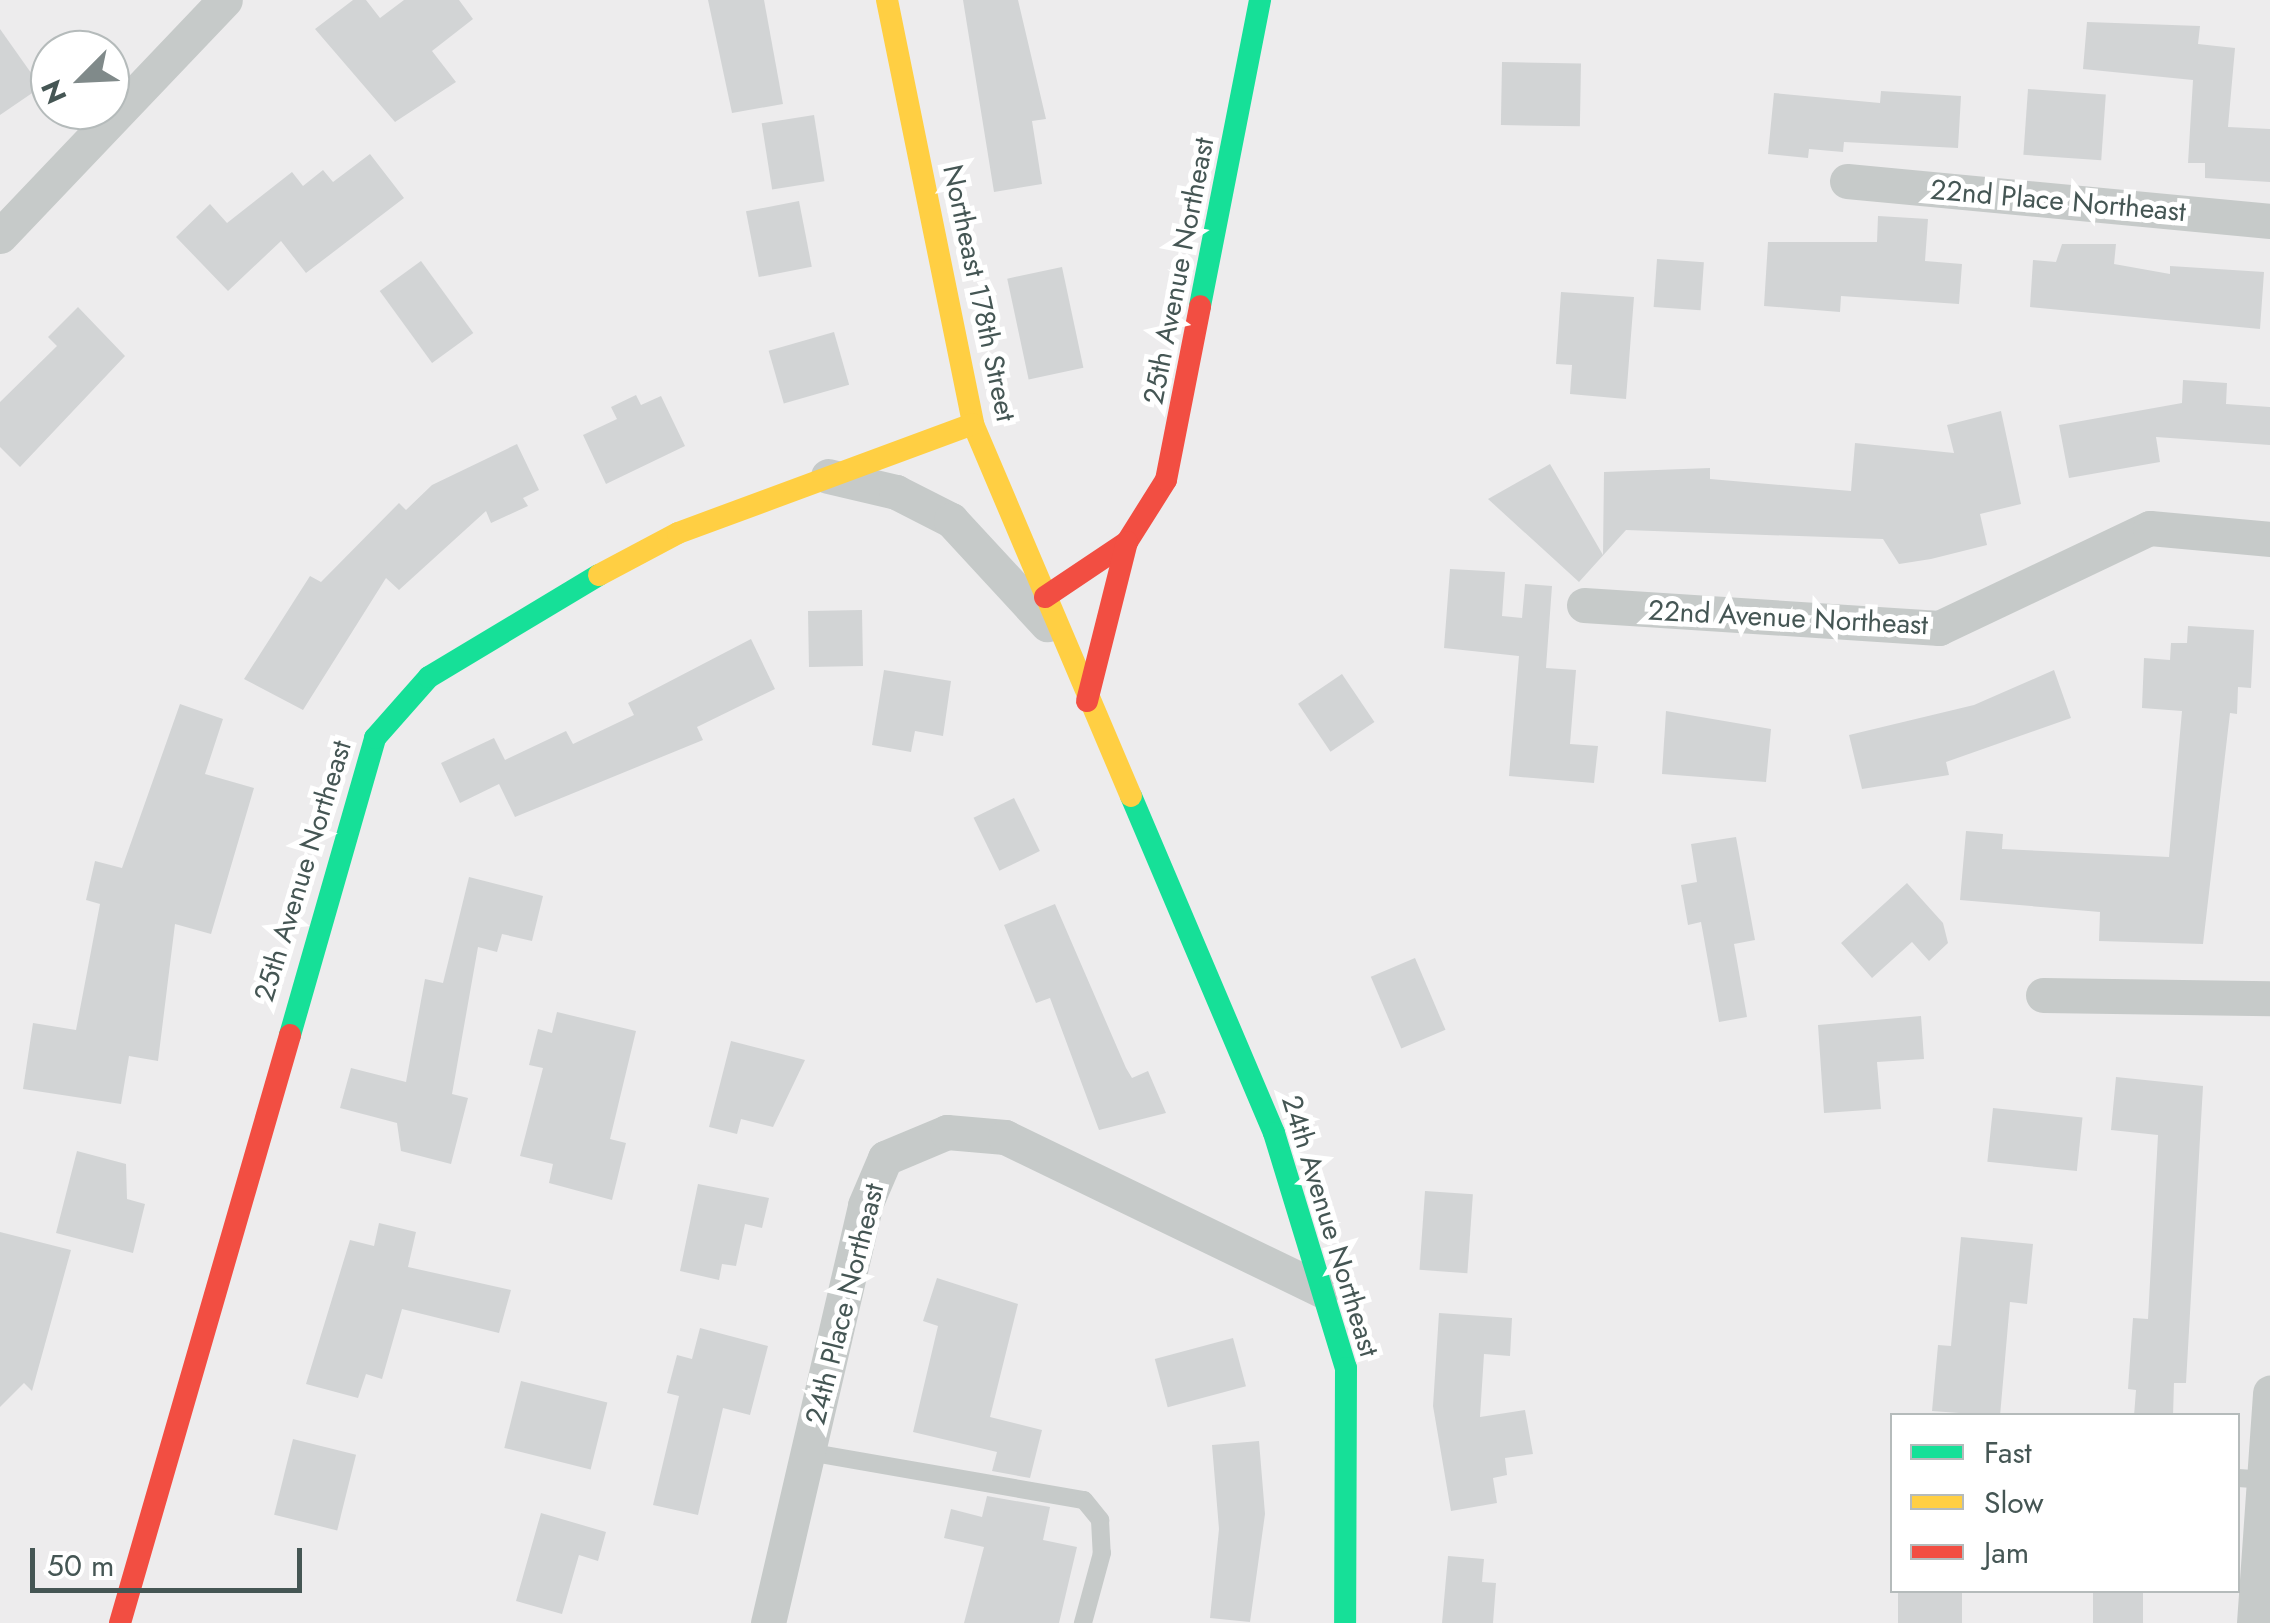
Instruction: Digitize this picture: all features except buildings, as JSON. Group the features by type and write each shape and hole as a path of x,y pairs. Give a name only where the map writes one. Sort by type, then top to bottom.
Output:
{"street":[{"path":"0,236 225,0"},
{"name":"Northeast 178th Street","path":"886,0 973,424 1088,701"},
{"name":"25th Avenue Northeast","path":"1088,701 1127,542 1166,480 1260,0"},
{"name":"22nd Place Northeast","path":"1847,181 2270,221"},
{"name":"25th Avenue Northeast","path":"120,1623 375,738 429,677 504,625 678,533 822,475 973,424"},
{"path":"822,475 896,492 951,520 1064,645"},
{"name":"22nd Avenue Northeast","path":"1584,605 1939,628 2150,528 2270,540"},
{"name":"25th Avenue Northeast","path":"1044,597 1127,542"},
{"name":"24th Avenue Northeast","path":"1088,701 1274,1133 1346,1368 1345,1623"},
{"path":"2043,995 2270,998"},
{"name":"24th Place Northeast","path":"768,1623 866,1205 885,1158 947,1132 1004,1136 1322,1290"},
{"path":"2254,1623 2251,1479 2270,1393"}],"lane":[{"path":"808,1452 1084,1500 1100,1520 1102,1553 1083,1623"}],"traffic: fast":[{"path":"1200,306 1260,0"},
{"path":"290,1035 375,738 429,677 599,575"},
{"path":"1131,796 1274,1133 1346,1368 1345,1623"}],"traffic: slow":[{"path":"887,0 973,424 1131,796"},
{"path":"599,575 678,533 973,424"}],"traffic: jam":[{"path":"1045,597 1127,542 1166,480 1200,306"},
{"path":"1087,701 1127,542"},
{"path":"120,1623 290,1035"}]}
